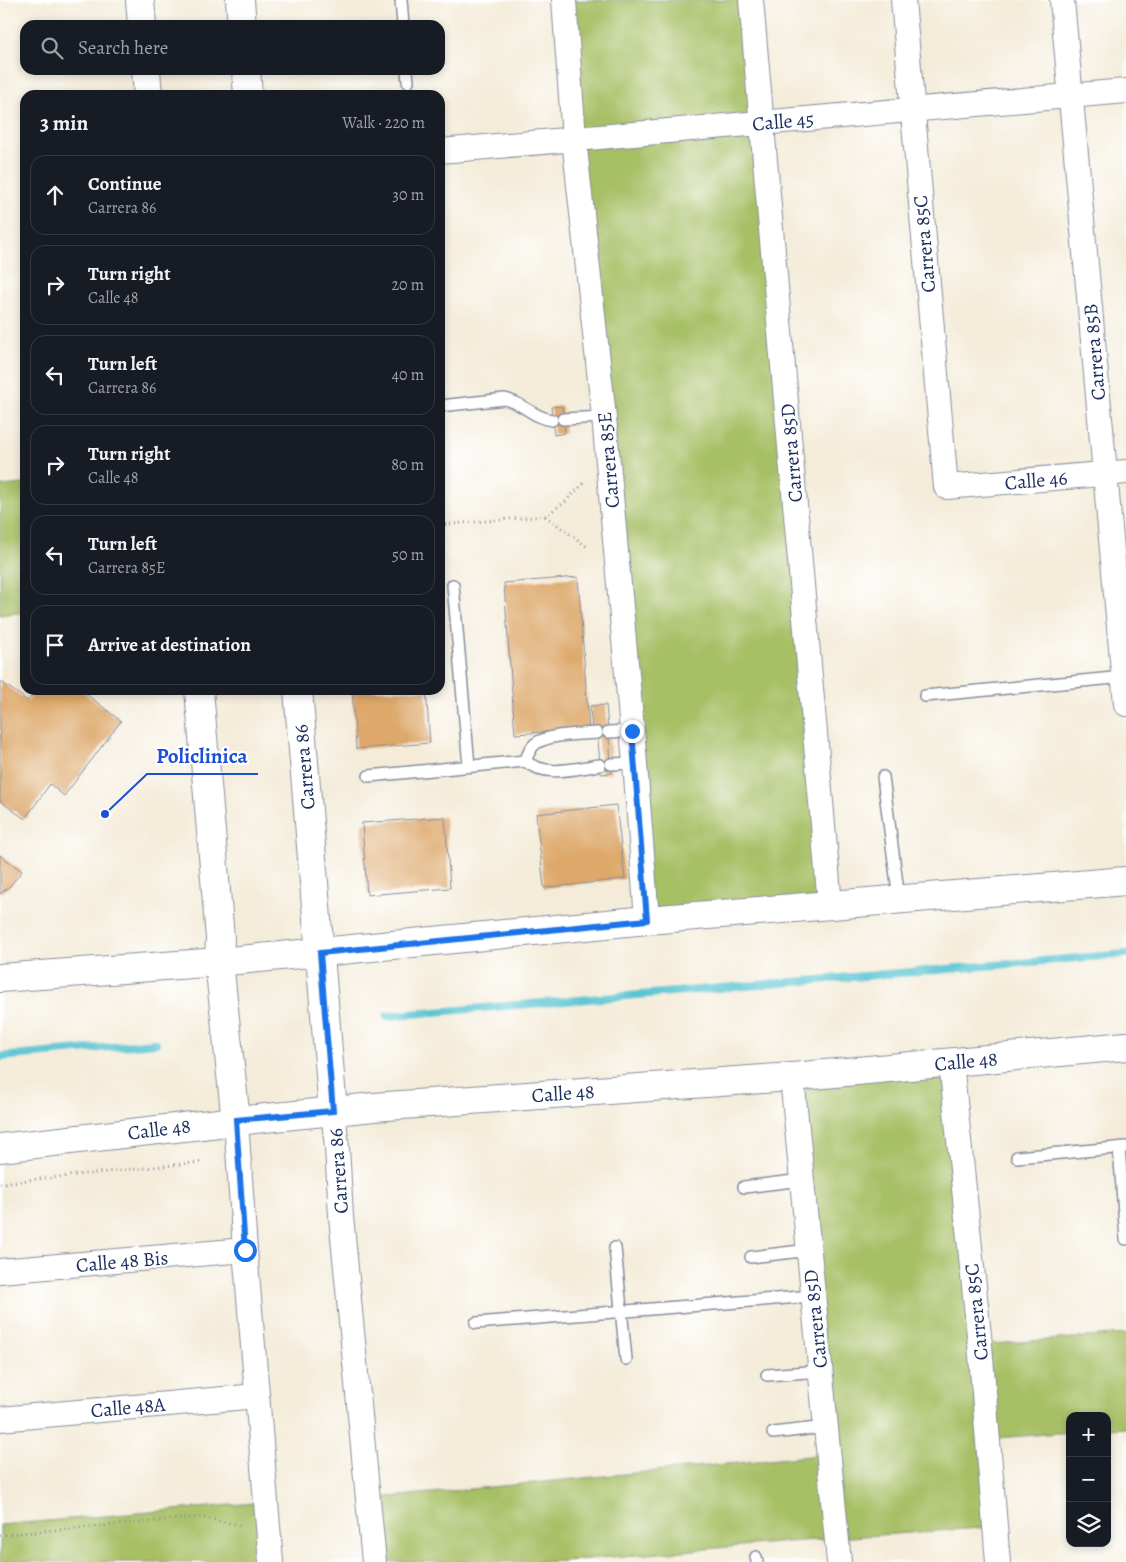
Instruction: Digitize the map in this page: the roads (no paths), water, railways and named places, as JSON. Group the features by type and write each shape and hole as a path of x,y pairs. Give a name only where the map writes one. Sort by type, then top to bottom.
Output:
{"main road":[{"path":"140,0 142,20"},
{"path":"240,0 242,20"},
{"path":"146,75 148,90"},
{"path":"246,75 248,90"},
{"path":"198,695 219,928 220,962 236,1120"},
{"name":"Carrera 86","path":"298,695 333,1111"},
{"path":"0,978 220,962 647,920 1126,881"},
{"name":"Calle 48","path":"0,1148 236,1120 333,1111 792,1077 1126,1046"}],"street":[{"name":"Carrera 85E","path":"564,0 574,139 604,417 636,763 647,920"},
{"name":"Carrera 85D","path":"752,0 830,905"},
{"name":"Carrera 85C","path":"903,0 946,487"},
{"name":"Carrera 85B","path":"1062,0 1071,95 1116,473 1126,704"},
{"name":"Calle 45","path":"445,150 1126,90"},
{"name":"Calle 46","path":"946,487 1116,473"},
{"name":"Carrera 85C","path":"951,1062 980,1345 998,1562"},
{"name":"Carrera 85D","path":"792,1077 839,1562"},
{"name":"Carrera 86","path":"333,1111 341,1216 374,1562"},
{"path":"236,1120 256,1396 271,1562"},
{"name":"Calle 48 Bis","path":"0,1271 245,1250"},
{"name":"Calle 48A","path":"0,1419 256,1396"}],"lane":[{"path":"401,0 403,20"},
{"path":"445,405 505,399 514,401 535,416 544,419 604,417"},
{"path":"452,585 469,766"},
{"path":"925,696 1124,677"},
{"path":"525,760 534,745 549,738 632,731"},
{"path":"369,776 525,760 533,767 549,771 606,764 636,763"},
{"path":"883,777 899,900"},
{"path":"1016,1157 1123,1147 1126,1239"},
{"path":"744,1187 802,1180"},
{"path":"615,1248 626,1358"},
{"path":"751,1257 809,1250"},
{"path":"476,1323 813,1296"},
{"path":"767,1375 820,1371"},
{"path":"773,1433 826,1427"}],"waterway":[{"path":"387,1016 1126,954"},
{"path":"0,1057 156,1043"}],"place":[{"name":"Policlinica","path":"105,814"}]}
